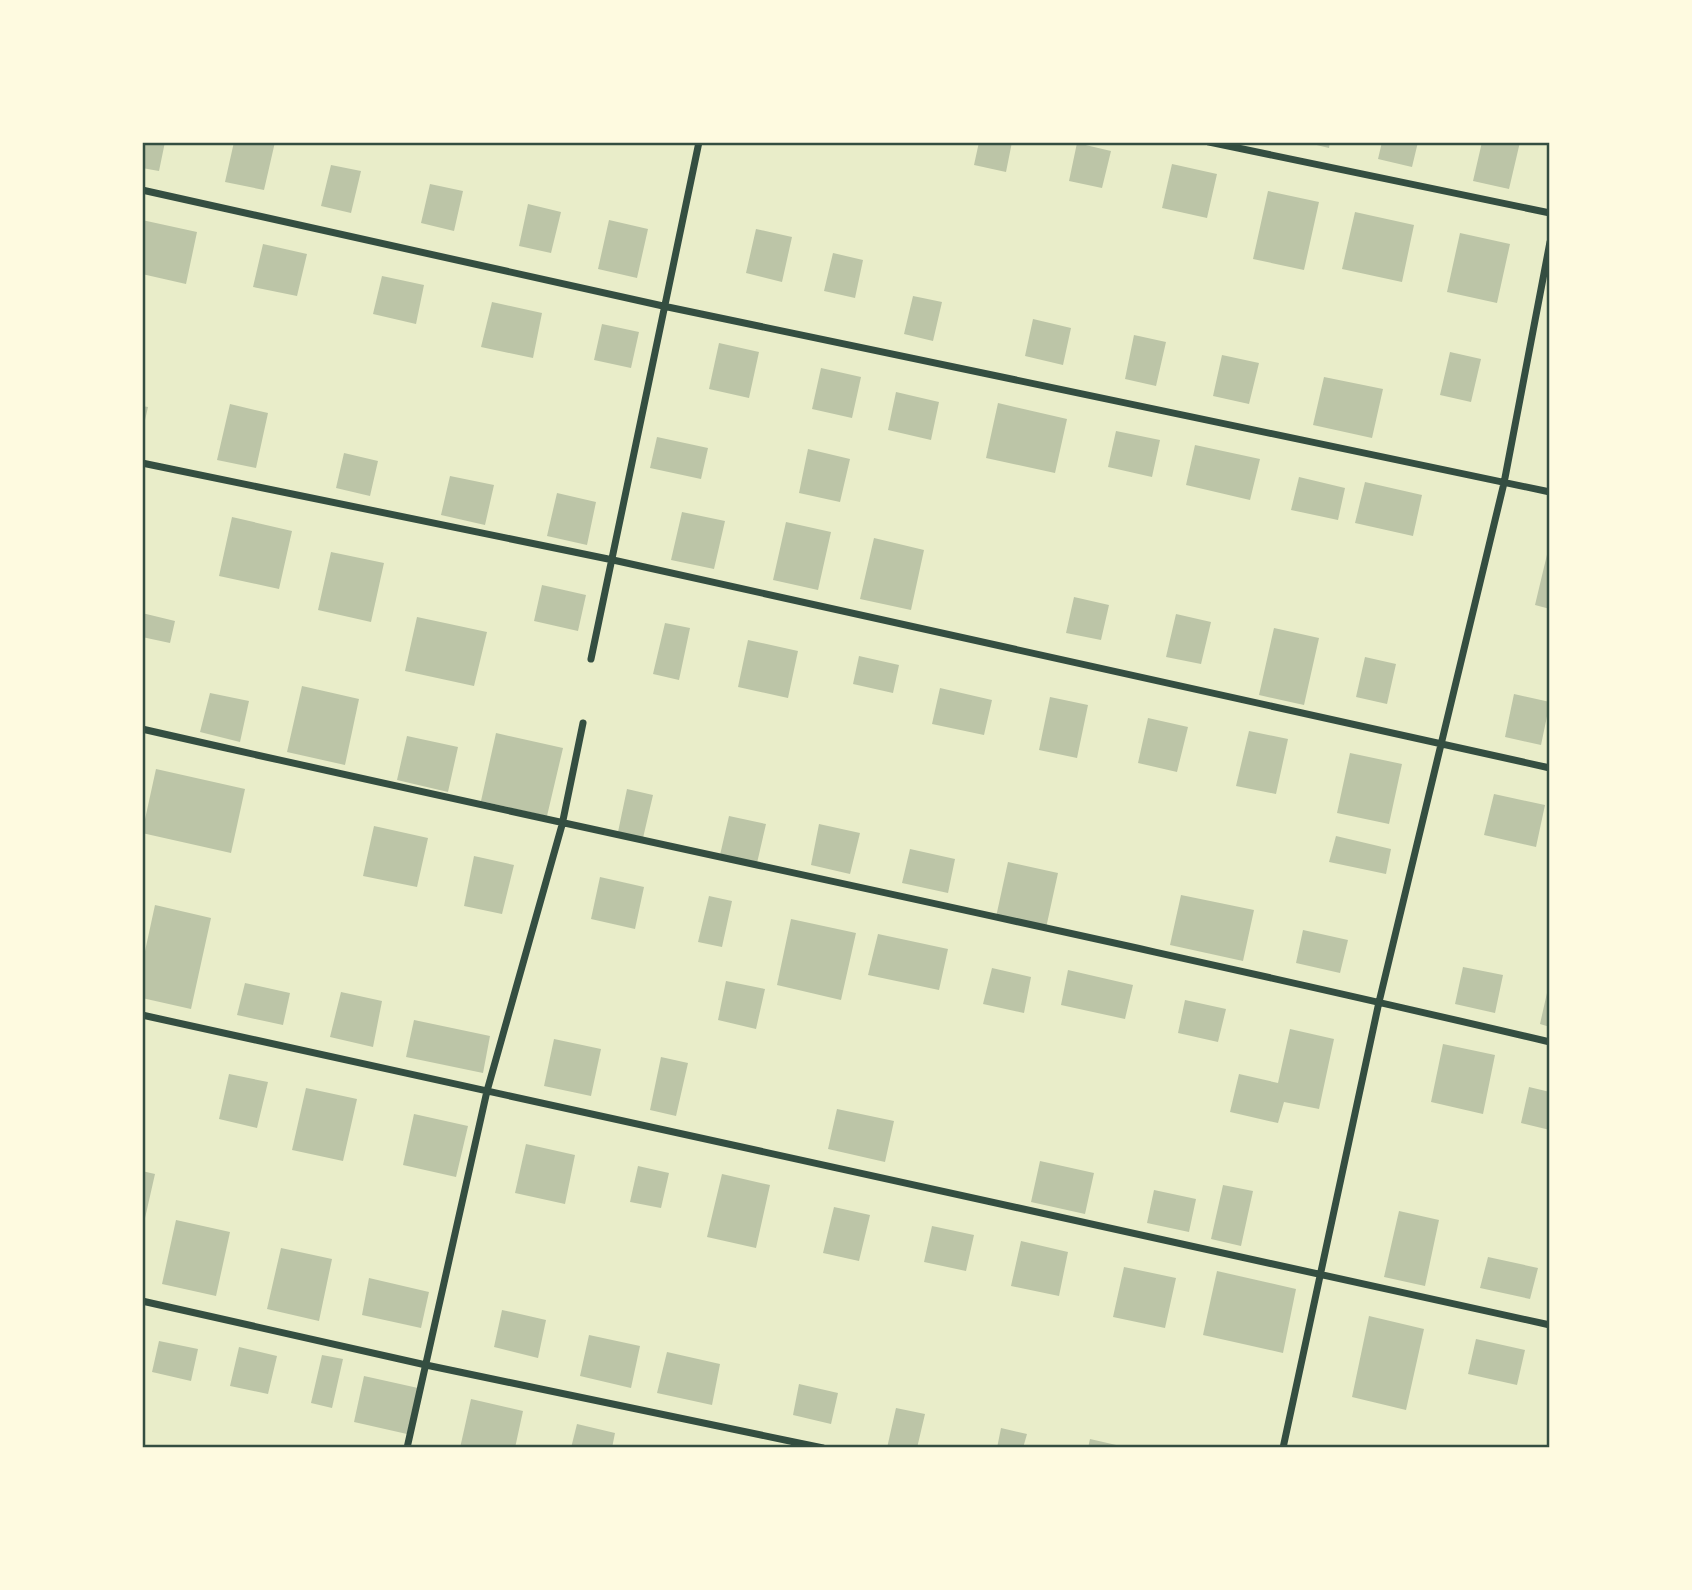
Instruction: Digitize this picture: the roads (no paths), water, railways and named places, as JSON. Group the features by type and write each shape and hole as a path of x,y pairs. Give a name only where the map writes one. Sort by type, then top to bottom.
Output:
{"street":[{"path":"592,659 699,142"},
{"path":"1209,142 1550,213"},
{"path":"142,190 663,306 1550,492"},
{"path":"1283,1448 1379,1002 1504,482 1550,242"},
{"path":"142,463 613,560 1550,768"},
{"path":"407,1448 487,1091 562,825 583,723"},
{"path":"142,729 562,825 1379,1002 1550,1042"},
{"path":"142,1015 1550,1325"},
{"path":"142,1301 426,1366 823,1448"}]}
